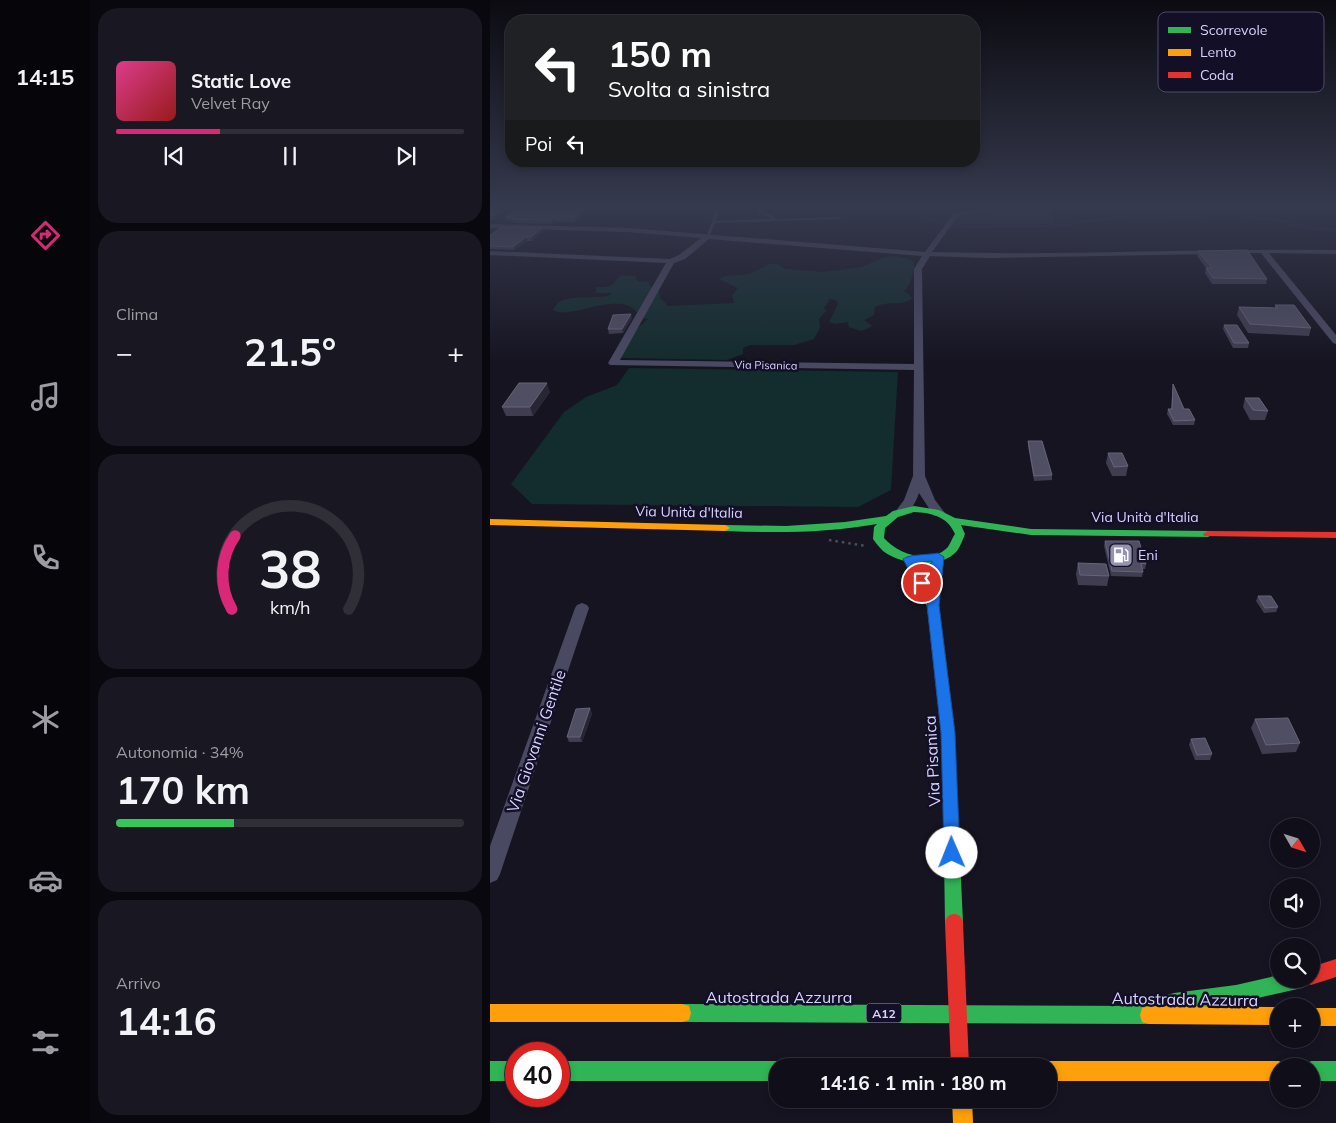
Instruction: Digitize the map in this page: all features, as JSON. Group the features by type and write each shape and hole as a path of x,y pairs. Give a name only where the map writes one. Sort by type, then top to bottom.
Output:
{"main road":[{"path":"958,543 960,534 954,521 939,512 920,510 901,512 886,519 877,532 873,543 890,553 909,559 924,559 938,557 958,543 977,538 1031,532"},
{"name":"Via Unità d'Italia","path":"490,522 795,530 854,525 886,519"},
{"name":"Via Unità d'Italia","path":"954,521 1031,532 1336,535"},
{"path":"795,530 854,536"},
{"name":"Via Pisanica","path":"938,557 933,605 948,733 960,1058"},
{"name":"Via Pisanica","path":"909,559 933,605"},
{"path":"1320,973 1336,968"},
{"path":"1095,1014 1236,994 1270,986"},
{"name":"Autostrada Azzurra","path":"490,1013 1270,1016"},
{"path":"1320,1017 1336,1017"},
{"path":"490,1071 505,1071"},
{"path":"570,1071 769,1071"},
{"path":"1057,1071 1270,1071"},
{"path":"1320,1071 1336,1071"},
{"path":"962,1108 963,1123"}],"street":[{"path":"612,258 671,261 678,258"},
{"path":"924,258 918,269 919,476 925,496 931,506 939,512"},
{"path":"1269,258 1336,341"},
{"name":"Via Pisanica","path":"671,261 613,363 919,367"},
{"path":"901,512 910,501 919,476"},
{"name":"Via Giovanni Gentile","path":"490,874 582,608"}],"path":[{"path":"819,532 817,538 873,543"}],"green space":[{"path":"881,258 906,258 914,262 912,278 904,291 913,298 909,301 875,307 874,315 864,320 872,326 861,331 849,327 848,322 835,324 829,322 838,304 836,300 829,299 824,308 826,311 819,319 820,328 814,339 794,345 750,345 743,348 743,354 727,360 622,358 633,334 648,319 641,318 633,308 622,304 611,304 573,312 553,310 558,302 564,300 611,295 612,293 596,293 596,287 610,286 621,275 635,276 638,281 649,282 650,286 659,291 660,298 667,306 734,303 732,295 738,288 719,279 725,276 750,274 770,264 777,264 786,269 823,272 862,267"},
{"path":"629,368 898,372 891,490 858,507 532,504 511,484 564,412 586,397 617,385"}],"building":[{"path":"1204,258 1253,258 1267,279 1213,278 1206,268 1212,268"},
{"path":"1275,305 1294,305 1311,328 1250,324 1239,307 1278,308"},
{"path":"631,314 622,329 608,329 613,315"},
{"path":"1224,325 1237,325 1249,343 1234,343"},
{"path":"519,383 547,383 530,407 502,407"},
{"path":"1173,384 1184,409 1189,409 1195,420 1174,421 1168,409 1172,409"},
{"path":"1245,398 1259,398 1268,411 1253,410"},
{"path":"1028,441 1042,441 1052,475 1034,476"},
{"path":"1108,453 1122,453 1128,466 1114,467"},
{"path":"1105,541 1139,541 1146,564 1141,563 1143,572 1112,571"},
{"path":"1078,563 1106,564 1109,576 1080,575"},
{"path":"1258,596 1271,596 1278,607 1265,608"},
{"path":"590,708 580,737 567,737 576,709"},
{"path":"1288,718 1300,743 1266,745 1255,719"},
{"path":"1205,738 1212,754 1197,755 1191,739"}],"traffic: fast":[{"path":"914,509 929,510 942,514 953,521 960,534 952,550 938,558 920,560 902,556 888,549 879,539 879,527 892,516 914,509"},
{"path":"725,528 806,528 865,523 886,519"},
{"path":"954,521 1031,532 1208,534"},
{"path":"950,791 954,923"},
{"path":"1174,1002 1236,994 1270,986"},
{"path":"682,1013 1149,1015"},
{"path":"490,1071 505,1071"},
{"path":"570,1071 769,1071"},
{"path":"1320,1071 1336,1071"}],"traffic: slow":[{"path":"490,522 725,528"},
{"path":"938,557 933,605 948,733 950,791"},
{"path":"909,559 932,604"},
{"path":"490,1013 682,1013"},
{"path":"1149,1015 1270,1016"},
{"path":"1320,1017 1336,1017"},
{"path":"1057,1071 1270,1071"},
{"path":"962,1108 963,1123"}],"traffic: jam":[{"path":"1208,534 1336,535"},
{"path":"954,923 960,1058"},
{"path":"1320,973 1336,968"}],"place":[{"name":"Eni","path":"1121,555"}],"route":[{"path":"922,583 909,559 938,557 933,605 948,733 952,853"}]}
